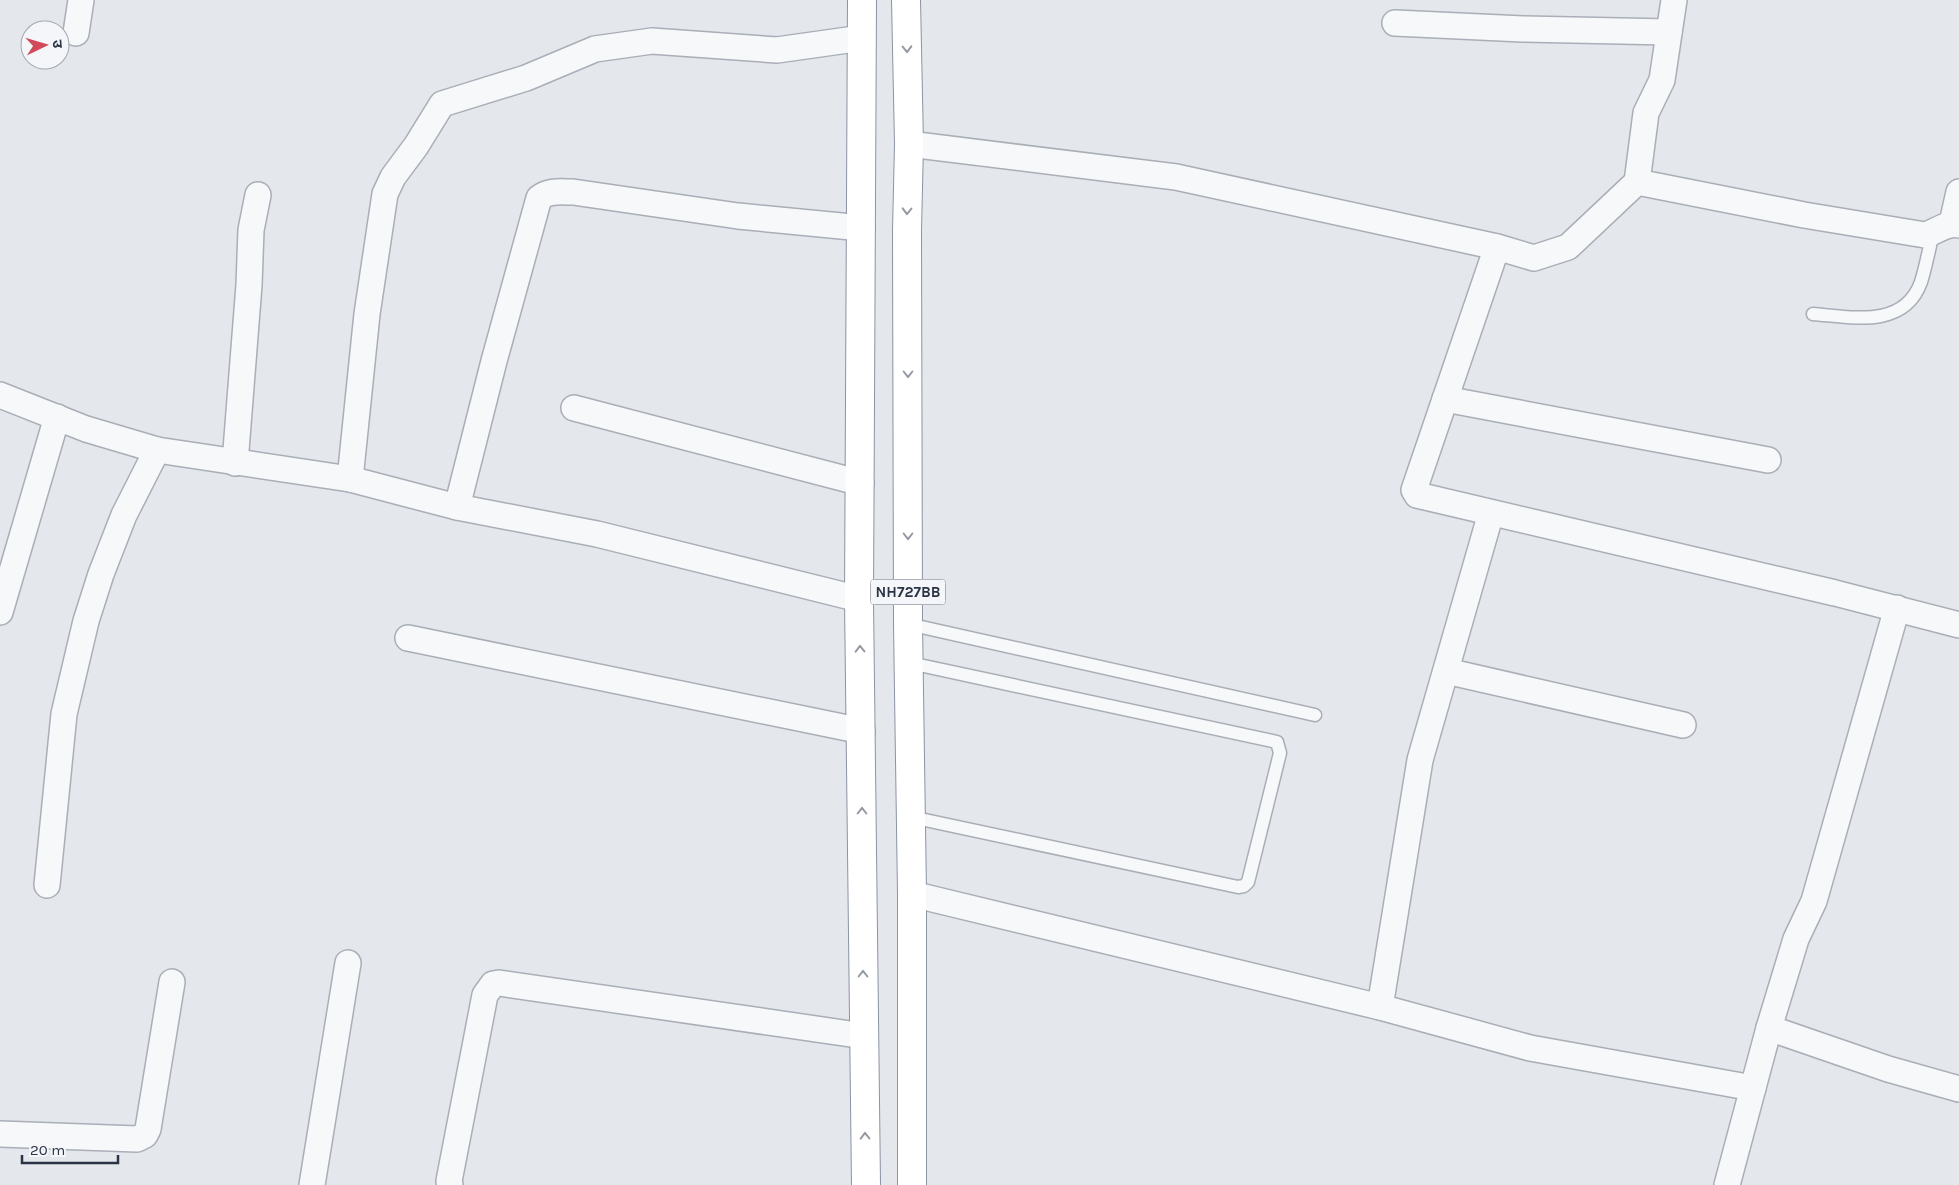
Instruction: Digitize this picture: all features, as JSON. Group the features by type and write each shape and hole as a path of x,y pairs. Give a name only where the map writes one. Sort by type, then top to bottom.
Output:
{"highway":[{"name":"NH727BB","path":"862,0 859,599 866,1185"},
{"name":"NH727BB","path":"906,0 909,144 907,231 908,624 912,894 912,1185"}],"street":[{"path":"76,33 81,0"},
{"path":"909,144 1176,177 1497,247 1534,258 1568,247 1637,182 1646,113 1662,80 1674,0"},
{"path":"1396,23 1523,29 1669,32"},
{"path":"350,479 366,314 385,194 393,177 416,146 442,104 526,78 595,49 652,41 777,50 862,38"},
{"path":"1637,182 1822,218 1925,235 1948,227 1959,192"},
{"path":"457,507 494,361 539,198 543,195 551,192 573,192 738,216 862,228"},
{"path":"235,463 249,284 250,230 258,194"},
{"path":"1497,247 1444,399 1414,493 1417,496 1959,624"},
{"path":"0,394 86,429 157,450 350,479 457,507 597,534 859,599"},
{"path":"1444,399 1768,460"},
{"path":"574,408 861,483"},
{"path":"0,612 57,417"},
{"path":"47,885 64,714 86,621 101,574 124,515 157,450"},
{"path":"1380,1007 1420,760 1490,513"},
{"path":"1727,1185 1769,1028 1796,938 1814,901 1896,608"},
{"path":"408,638 862,731"},
{"path":"1446,671 1683,725"},
{"path":"912,894 1380,1007 1530,1048 1753,1088"},
{"path":"312,1185 348,963"},
{"path":"0,1134 137,1139 145,1135 148,1129 172,982"},
{"path":"450,1185 449,1181 485,995 493,984 499,983 864,1036"},
{"path":"1769,1028 1888,1068 1959,1089"}],"lane":[{"path":"1813,314 1884,317 1906,306 1920,284 1948,227"},
{"path":"908,624 1315,715"},
{"path":"910,663 1277,742 1280,753 1248,882 1244,886 1228,885 911,817"}]}
